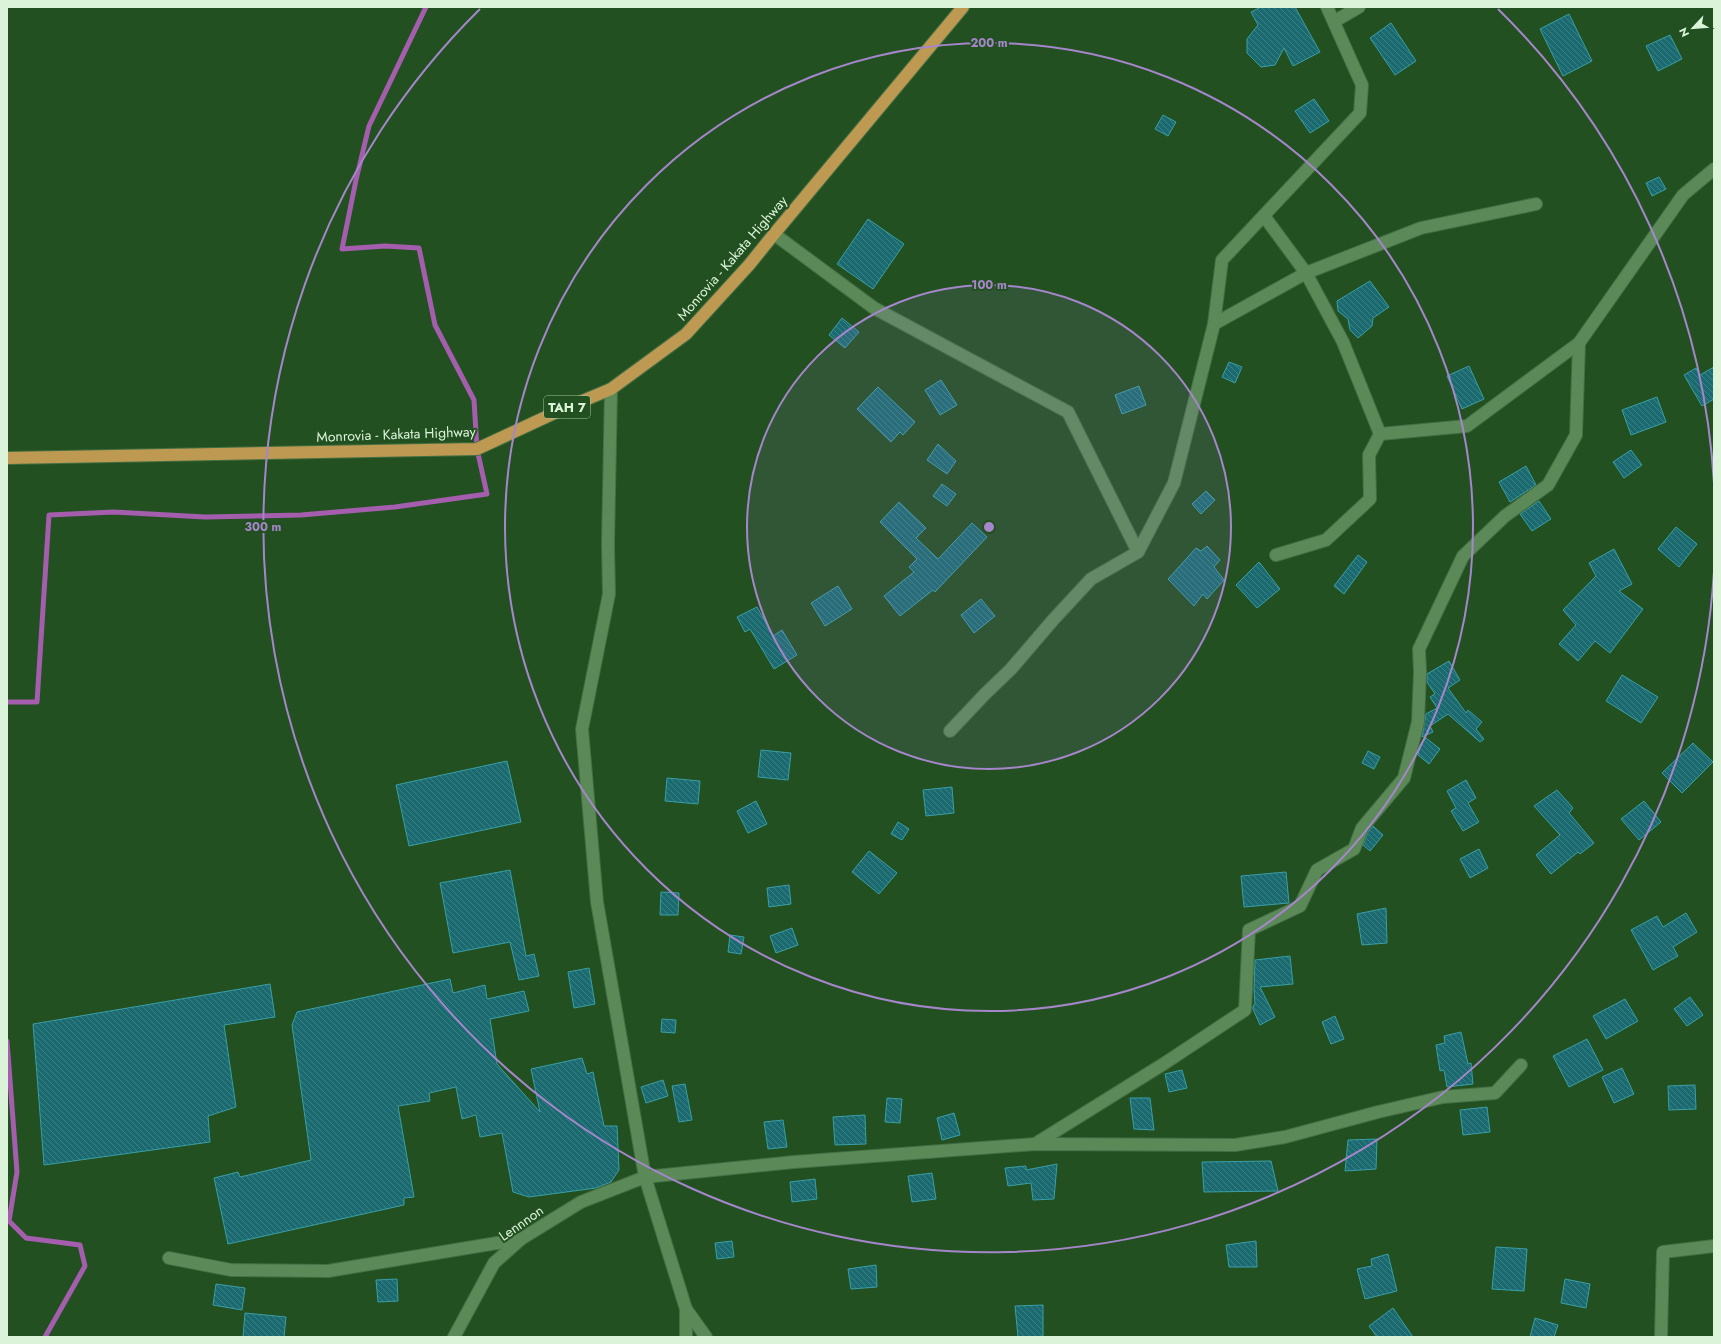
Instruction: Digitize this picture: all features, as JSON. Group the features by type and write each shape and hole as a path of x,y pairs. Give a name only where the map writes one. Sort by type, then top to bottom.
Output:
{"highway":[{"name":"Monrovia - Kakata Highway","path":"7,458 477,449 561,410 612,389 686,334 749,265 963,7"}],"street":[{"path":"950,731 985,694 1012,669 1052,620 1091,579 1138,552 1174,483 1214,324 1222,260 1360,113 1362,85 1335,20 1327,7"},
{"path":"1335,20 1359,7"},
{"path":"1380,434 1467,426 1579,343 1682,195 1714,170"},
{"path":"1214,324 1306,273 1421,228 1536,204"},
{"path":"1264,216 1306,273 1343,342 1380,434 1369,455 1370,499 1326,540 1276,555"},
{"path":"774,234 874,308 1068,412 1138,552"},
{"path":"1035,1144 1165,1063 1245,1010 1249,930 1300,906 1317,870 1354,849 1362,828 1404,778 1418,722 1420,672 1418,649 1463,556 1505,516 1548,485 1576,435 1579,343"},
{"path":"612,389 608,544 609,594 582,729 597,902 645,1177 686,1309 686,1337"},
{"name":"Lennnon","path":"454,1337 494,1263 521,1239 581,1202 645,1177 794,1162 1035,1144 1235,1145 1285,1137 1443,1096 1495,1093 1521,1065"},
{"path":"169,1258 231,1270 328,1271 521,1239"},
{"path":"1661,1337 1663,1252 1714,1246"},
{"path":"686,1309 706,1337"}],"building":[{"path":"1261,7 1295,7 1320,52 1293,66 1284,48 1275,65 1261,67 1247,53 1247,39 1258,25 1251,12"},
{"path":"1569,14 1592,61 1563,76 1540,29"},
{"path":"1391,23 1416,61 1395,75 1370,38"},
{"path":"1670,35 1682,59 1658,71 1646,46"},
{"path":"1314,99 1329,121 1310,133 1295,111"},
{"path":"1163,115 1176,122 1168,136 1155,129"},
{"path":"1659,177 1666,189 1652,196 1646,183"},
{"path":"868,219 904,244 873,289 837,264"},
{"path":"1370,281 1389,307 1373,318 1372,326 1358,338 1350,330 1348,319 1338,311 1337,301"},
{"path":"842,318 859,332 845,348 829,335"},
{"path":"1229,362 1242,367 1235,383 1222,377"},
{"path":"1469,366 1484,399 1462,409 1447,376"},
{"path":"1714,367 1714,399 1702,406 1684,375 1696,368 1700,375"},
{"path":"941,380 957,405 940,415 925,390"},
{"path":"1139,386 1146,405 1122,414 1115,395"},
{"path":"878,387 915,422 903,435 900,432 891,442 857,409"},
{"path":"1657,397 1666,422 1631,435 1622,410"},
{"path":"938,444 956,461 947,474 927,460"},
{"path":"1631,450 1642,465 1624,478 1613,462"},
{"path":"1526,466 1536,485 1510,502 1499,482"},
{"path":"942,484 956,494 947,506 933,496"},
{"path":"1206,491 1215,500 1201,514 1192,504"},
{"path":"1539,501 1551,519 1532,531 1520,514"},
{"path":"899,502 926,528 916,538 938,559 972,523 987,537 935,592 933,590 900,616 884,596 914,572 909,567 917,559 880,522"},
{"path":"1676,527 1697,544 1679,567 1658,549"},
{"path":"1207,546 1220,560 1214,567 1224,580 1207,599 1203,594 1194,606 1168,579 1196,548 1201,551"},
{"path":"1614,549 1632,584 1619,591 1643,609 1610,653 1595,641 1578,661 1559,644 1576,625 1563,610 1596,576 1589,563"},
{"path":"1358,555 1367,562 1344,594 1334,586"},
{"path":"1259,562 1280,589 1257,608 1236,585"},
{"path":"838,586 852,609 825,626 811,603"},
{"path":"981,599 995,616 974,633 961,615"},
{"path":"757,607 773,636 782,630 797,655 774,669 750,629 745,632 737,617"},
{"path":"1449,661 1460,680 1448,688 1466,713 1468,710 1482,722 1476,729 1484,739 1480,742 1448,714 1430,726 1433,732 1422,737 1426,714 1437,708 1430,697 1435,694 1427,682 1427,674"},
{"path":"1622,675 1658,697 1641,723 1606,701"},
{"path":"1426,738 1440,749 1429,764 1418,755 1420,745"},
{"path":"1693,743 1713,762 1682,793 1662,773"},
{"path":"761,750 791,753 788,780 758,777"},
{"path":"1368,751 1380,757 1374,769 1362,763"},
{"path":"507,761 521,822 409,846 396,785"},
{"path":"667,778 700,781 698,804 665,801"},
{"path":"1466,780 1476,798 1468,803 1479,822 1463,831 1451,811 1456,808 1447,791"},
{"path":"952,787 954,813 926,816 923,790"},
{"path":"1557,790 1573,808 1569,813 1594,843 1580,854 1578,852 1551,874 1536,855 1560,835 1534,806"},
{"path":"756,801 767,824 748,833 737,811"},
{"path":"1644,801 1661,822 1639,840 1621,819"},
{"path":"898,822 909,829 902,840 891,834"},
{"path":"1373,826 1383,835 1370,851 1363,845 1368,832"},
{"path":"1479,849 1488,868 1470,878 1460,859"},
{"path":"869,851 897,873 879,894 852,872"},
{"path":"510,870 526,956 534,954 539,976 519,980 510,942 453,953 440,883"},
{"path":"1286,872 1289,903 1244,907 1241,876"},
{"path":"789,885 791,904 769,907 767,888"},
{"path":"661,892 679,893 678,915 660,915"},
{"path":"1386,908 1387,943 1362,945 1357,914"},
{"path":"1686,913 1697,932 1673,947 1678,956 1653,970 1631,930 1657,916 1663,927"},
{"path":"792,928 798,945 776,953 770,936"},
{"path":"730,935 744,937 741,954 728,952"},
{"path":"1290,956 1293,984 1260,987 1275,1017 1260,1025 1253,1009 1255,1004 1255,960"},
{"path":"589,968 595,1004 574,1008 568,972"},
{"path":"450,979 453,993 485,985 487,999 524,991 529,1011 490,1019 497,1064 540,1112 531,1069 582,1058 587,1074 593,1072 604,1126 617,1126 619,1170 611,1182 596,1188 529,1197 513,1192 502,1133 480,1137 476,1115 462,1119 456,1087 429,1093 430,1101 398,1106 414,1197 404,1198 404,1205 228,1244 214,1178 238,1172 240,1177 311,1160 292,1025 297,1012"},
{"path":"270,984 275,1017 224,1025 236,1107 208,1116 210,1142 44,1165 33,1024"},
{"path":"1690,997 1703,1015 1687,1026 1674,1009"},
{"path":"1625,999 1638,1021 1606,1039 1593,1016"},
{"path":"1335,1016 1344,1039 1331,1044 1322,1022"},
{"path":"662,1019 676,1020 675,1033 661,1032"},
{"path":"1461,1032 1468,1064 1471,1063 1473,1084 1447,1087 1444,1070 1440,1071 1436,1045 1445,1043 1444,1036"},
{"path":"1587,1039 1603,1070 1569,1087 1553,1056"},
{"path":"1622,1068 1634,1094 1614,1103 1602,1077"},
{"path":"1182,1070 1187,1088 1169,1092 1165,1074"},
{"path":"663,1080 668,1096 646,1103 641,1087"},
{"path":"685,1084 692,1120 679,1122 672,1086"},
{"path":"1695,1085 1696,1109 1669,1110 1668,1086"},
{"path":"887,1098 902,1099 900,1123 885,1122"},
{"path":"1130,1098 1150,1098 1154,1130 1134,1129"},
{"path":"1487,1107 1490,1132 1463,1135 1460,1110"},
{"path":"954,1113 960,1135 942,1140 937,1118"},
{"path":"865,1115 866,1144 835,1145 833,1117"},
{"path":"783,1120 787,1147 768,1149 764,1122"},
{"path":"1377,1139 1376,1169 1345,1171 1348,1140"},
{"path":"1271,1161 1278,1191 1204,1192 1202,1162"},
{"path":"1057,1164 1054,1199 1033,1200 1031,1183 1008,1186 1005,1168 1026,1166 1026,1170"},
{"path":"932,1173 936,1199 912,1202 908,1176"},
{"path":"815,1179 817,1199 792,1202 790,1182"},
{"path":"732,1241 734,1257 717,1259 715,1243"},
{"path":"1256,1241 1257,1267 1229,1267 1226,1245"},
{"path":"1496,1247 1527,1249 1524,1291 1492,1289"},
{"path":"1388,1254 1397,1291 1365,1299 1357,1269 1372,1266 1371,1259"},
{"path":"876,1265 877,1287 851,1289 848,1269"},
{"path":"397,1279 398,1301 378,1302 376,1280"},
{"path":"1565,1279 1590,1284 1586,1308 1561,1303"},
{"path":"216,1284 245,1288 242,1310 213,1305"},
{"path":"1043,1305 1043,1337 1018,1337 1015,1306"},
{"path":"1393,1308 1413,1337 1377,1337 1369,1326"},
{"path":"245,1313 286,1317 284,1337 243,1337"},
{"path":"1535,1318 1558,1325 1554,1337 1530,1337"}],"waterway":[{"path":"7,702 37,702 49,515 114,512 205,517 301,515 395,507 487,494 477,449 474,400 435,325 419,248 385,246 342,249 369,126 426,7"},
{"path":"7,1041 17,1172 9,1221 26,1238 80,1245 85,1266 45,1337"}]}
